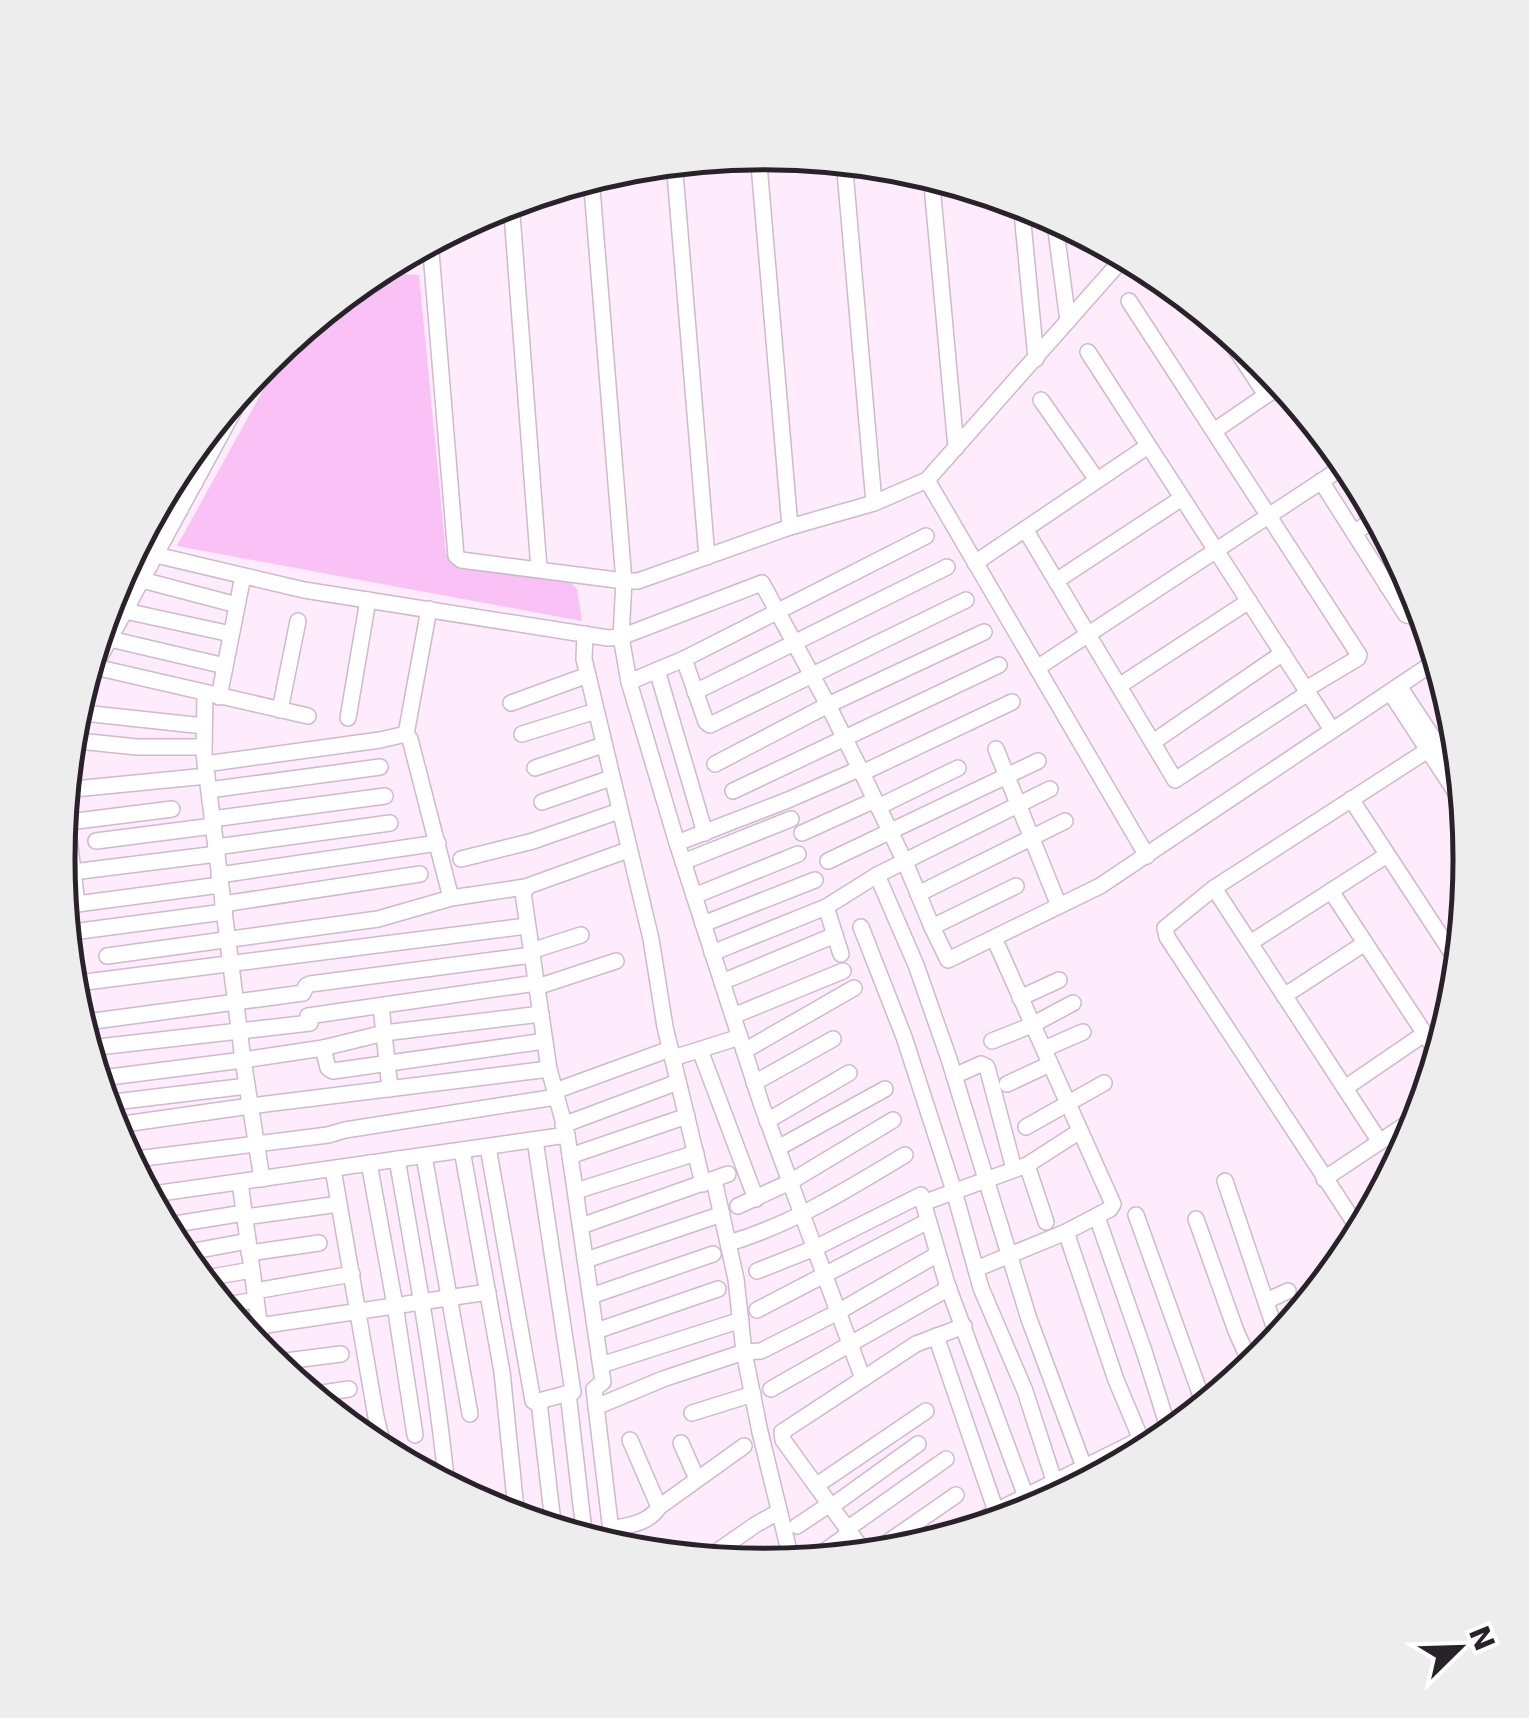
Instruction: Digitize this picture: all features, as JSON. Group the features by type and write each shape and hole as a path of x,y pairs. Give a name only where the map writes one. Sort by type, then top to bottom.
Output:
{"street":[{"path":"759,170 790,528"},
{"path":"845,174 874,504"},
{"path":"675,175 708,557"},
{"path":"933,191 956,448"},
{"path":"592,192 624,581 620,637 629,682 754,1083 863,1379"},
{"path":"512,218 539,569"},
{"path":"1023,220 1036,358"},
{"path":"1057,235 1068,321"},
{"path":"431,256 455,553 461,560 624,581 638,581 790,528 874,504 926,480 1116,266"},
{"path":"1025,530 1175,780 1359,656 1129,300"},
{"path":"1088,352 1332,730"},
{"path":"1253,372 1266,396"},
{"path":"1214,431 1272,392"},
{"path":"1041,400 1097,480"},
{"path":"114,632 214,444"},
{"path":"975,563 1148,446"},
{"path":"1037,668 1335,472"},
{"path":"189,479 195,482"},
{"path":"926,480 1146,856"},
{"path":"1322,481 1409,615"},
{"path":"1056,581 1182,498"},
{"path":"172,505 180,510"},
{"path":"1354,533 1367,524"},
{"path":"157,533 165,538"},
{"path":"629,682 684,659 926,536"},
{"path":"142,563 237,605"},
{"path":"149,567 243,576 304,590 608,638 620,637 762,583 828,704 948,960 1100,886 1427,667"},
{"path":"694,692 947,567"},
{"path":"243,576 225,666 204,726 230,964 262,1178"},
{"path":"1387,586 1395,581"},
{"path":"348,718 368,600"},
{"path":"684,659 710,724 966,600"},
{"path":"1119,686 1248,601"},
{"path":"124,603 232,634"},
{"path":"429,610 406,734 451,898"},
{"path":"280,710 298,621"},
{"path":"714,764 828,704 984,632"},
{"path":"586,634 584,659 650,939 671,1054 696,1153 715,1180 729,1243 744,1352 788,1548"},
{"path":"111,639 225,666"},
{"path":"1152,742 1283,653"},
{"path":"104,663 212,695 308,716"},
{"path":"734,791 999,665"},
{"path":"657,670 705,832"},
{"path":"512,702 588,675"},
{"path":"1394,688 1449,777"},
{"path":"677,843 861,771 1012,702"},
{"path":"522,734 596,712"},
{"path":"90,714 204,726"},
{"path":"79,788 406,734"},
{"path":"1352,1220 1165,928 1214,888 1443,739"},
{"path":"85,742 137,747 206,769 380,766"},
{"path":"534,768 603,744"},
{"path":"1432,746 1447,765"},
{"path":"996,749 1059,906"},
{"path":"828,861 1038,761"},
{"path":"802,833 958,768"},
{"path":"542,802 611,778"},
{"path":"712,952 826,907 877,875 1050,788"},
{"path":"96,841 385,796"},
{"path":"1351,799 1448,947"},
{"path":"76,821 172,810"},
{"path":"461,859 532,842 619,812"},
{"path":"683,862 791,818"},
{"path":"918,894 1065,821"},
{"path":"75,872 390,824"},
{"path":"76,904 438,843"},
{"path":"107,956 378,919 451,898 525,888 628,850"},
{"path":"694,896 798,854"},
{"path":"1250,943 1388,855"},
{"path":"79,931 420,874"},
{"path":"877,875 916,965 1029,1318 1083,1467"},
{"path":"703,924 814,880"},
{"path":"932,927 1016,886"},
{"path":"525,888 527,926 549,1069 570,1156 601,1365 603,1383 594,1388 610,1529 653,1516 659,1507 744,1446"},
{"path":"1214,888 1380,1142"},
{"path":"1331,891 1429,1042"},
{"path":"733,1016 842,963 826,907"},
{"path":"86,982 527,926"},
{"path":"862,927 904,1037 981,1288 1025,1391 1054,1482"},
{"path":"94,1021 303,993 308,984 531,953 581,935"},
{"path":"722,982 835,936"},
{"path":"976,1269 1066,1232 1113,1204 994,938"},
{"path":"1284,996 1365,944"},
{"path":"101,1047 310,1022 308,1016 536,985 616,961"},
{"path":"1020,998 1059,980"},
{"path":"143,1158 256,1145 555,1094 671,1054 742,1044 854,988"},
{"path":"992,1041 1073,1003"},
{"path":"381,1006 390,1089"},
{"path":"111,1077 323,1048 384,1033 541,1014"},
{"path":"1007,1084 1083,1032"},
{"path":"1345,1088 1424,1034"},
{"path":"754,1083 832,1040"},
{"path":"323,1048 330,1070 545,1041"},
{"path":"700,1050 756,1199"},
{"path":"954,1076 981,1064 986,1066 1020,1167 1046,1222"},
{"path":"127,1124 549,1069"},
{"path":"768,1121 849,1073"},
{"path":"161,1193 535,1140 678,1082"},
{"path":"1026,1127 1104,1083"},
{"path":"119,1101 247,1086"},
{"path":"778,1148 886,1088"},
{"path":"570,1156 687,1116"},
{"path":"738,1206 790,1182 893,1120"},
{"path":"1324,1179 1399,1129"},
{"path":"922,1202 1020,1167 1080,1131"},
{"path":"488,1146 533,1401 539,1402 573,1391 535,1140"},
{"path":"462,1150 502,1372 515,1501"},
{"path":"576,1192 696,1153"},
{"path":"729,1243 802,1215 906,1155"},
{"path":"424,1156 470,1414"},
{"path":"397,1160 445,1469"},
{"path":"369,1164 415,1435"},
{"path":"332,1168 379,1431"},
{"path":"582,1226 715,1180"},
{"path":"1225,1181 1274,1324"},
{"path":"240,1182 255,1295 254,1323"},
{"path":"756,1271 815,1248 921,1195 949,1288 1026,1496 1091,1465"},
{"path":"179,1224 339,1204"},
{"path":"586,1260 722,1214"},
{"path":"1136,1215 1200,1393"},
{"path":"1096,1217 1166,1419"},
{"path":"1196,1219 1246,1353"},
{"path":"757,1310 928,1222"},
{"path":"1066,1232 1116,1380 1140,1437"},
{"path":"198,1252 319,1243"},
{"path":"591,1296 713,1254"},
{"path":"596,1407 663,1378 744,1352 761,1351 938,1254"},
{"path":"216,1277 252,1270"},
{"path":"235,1301 352,1274"},
{"path":"259,1328 449,1297 510,1275"},
{"path":"771,1389 949,1288"},
{"path":"596,1330 718,1289"},
{"path":"1266,1301 1288,1290"},
{"path":"601,1365 741,1320"},
{"path":"857,1542 783,1440 782,1432 916,1344 964,1326"},
{"path":"936,1336 995,1509"},
{"path":"292,1360 341,1354"},
{"path":"328,1392 349,1389"},
{"path":"568,1394 583,1524"},
{"path":"692,1413 753,1394"},
{"path":"539,1402 552,1515"},
{"path":"816,1485 926,1411"},
{"path":"630,1440 659,1507"},
{"path":"681,1443 697,1479"},
{"path":"796,1526 918,1444"},
{"path":"831,1545 946,1460"},
{"path":"897,1535 956,1495"},
{"path":"723,1547 778,1512"}],"shaded area":[{"path":"401,274 419,275 446,554 567,579 577,589 582,621 177,546 269,380 310,341 381,286"}]}
